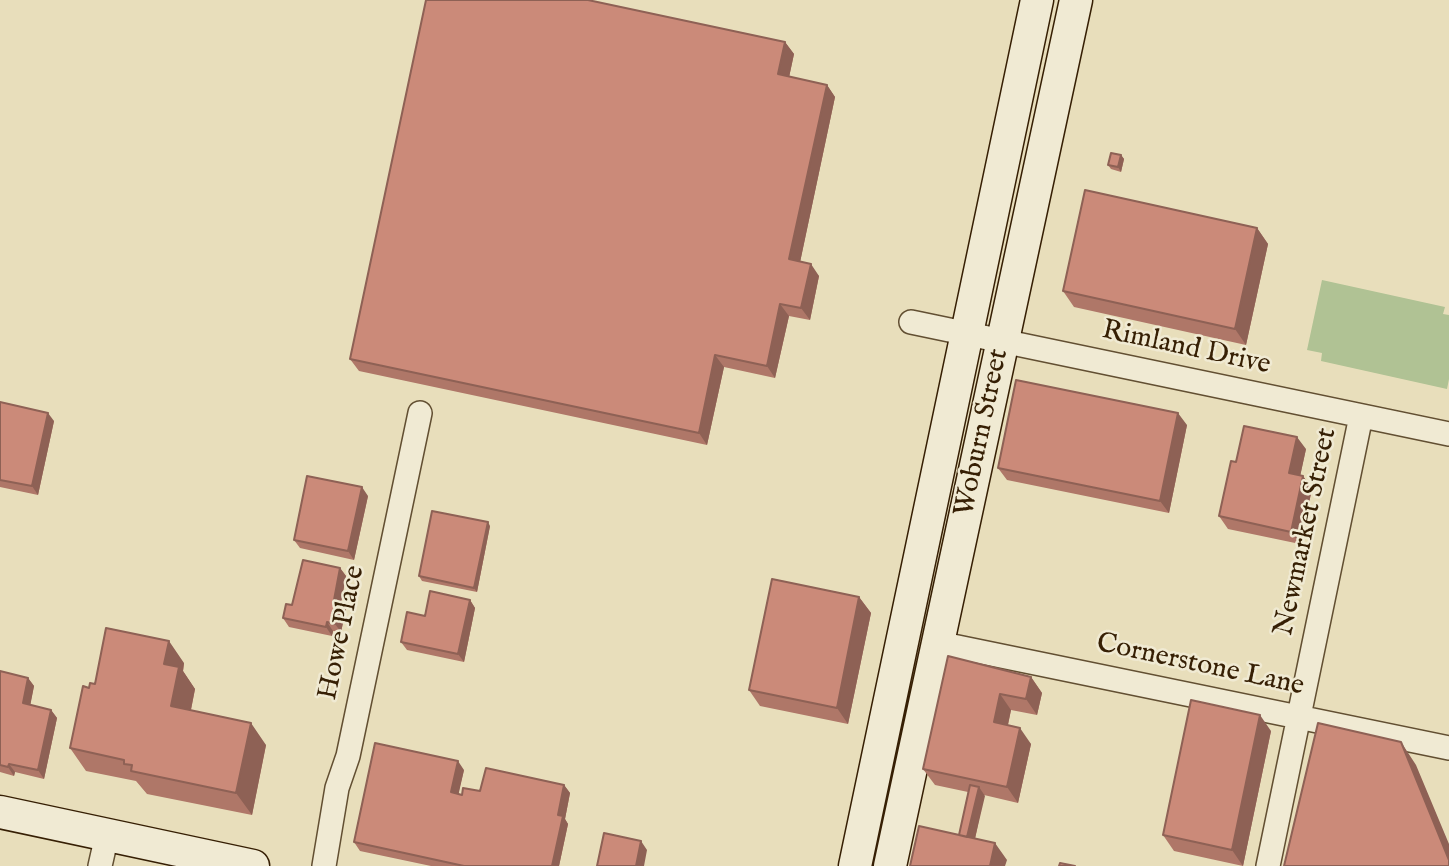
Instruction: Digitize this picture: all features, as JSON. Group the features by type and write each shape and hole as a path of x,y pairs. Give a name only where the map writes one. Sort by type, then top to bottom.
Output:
{"main road":[{"name":"Woburn Street","path":"855,866 1037,0"},
{"name":"Woburn Street","path":"890,866 1076,0"},
{"path":"0,812 253,866"}],"street":[{"name":"Rimland Drive","path":"911,322 1449,434"},
{"name":"Howe Place","path":"324,866 338,788 348,756 420,412"},
{"name":"Newmarket Street","path":"1268,866 1361,416"},
{"name":"Cornerstone Lane","path":"938,643 1449,748"},
{"path":"100,866 107,835"}],"green space":[{"path":"1322,280 1445,307 1443,314 1449,315 1447,389 1321,361 1322,353 1307,350"}],"building":[{"path":"426,0 588,0 785,42 778,74 827,85 789,259 811,264 801,308 780,304 767,366 715,355 699,433 350,359"},
{"path":"1111,153 1121,155 1118,167 1108,165"},
{"path":"1085,190 1257,228 1235,329 1063,291"},
{"path":"1016,380 1178,413 1160,501 998,468"},
{"path":"0,402 48,413 32,486 0,480"},
{"path":"1244,426 1297,437 1289,473 1303,476 1291,532 1219,516 1231,461 1236,462"},
{"path":"307,476 362,487 348,551 294,540"},
{"path":"432,511 488,522 474,588 419,576"},
{"path":"303,560 340,568 334,600 340,601 335,624 327,622 326,627 283,618 286,604 292,605"},
{"path":"772,579 859,597 837,708 749,690"},
{"path":"430,591 470,600 458,654 401,642 407,612 425,616"},
{"path":"106,628 169,641 164,664 179,667 171,706 251,723 236,793 131,771 132,765 124,764 124,760 70,748 83,686 89,688 90,683 95,684"},
{"path":"948,656 1031,677 1026,699 1000,694 994,722 1020,728 1007,787 923,769"},
{"path":"0,671 28,678 23,703 51,710 38,770 9,764 8,767 0,765"},
{"path":"1191,700 1260,715 1232,850 1163,835"},
{"path":"1318,723 1401,742 1449,860 1449,866 1284,866"},
{"path":"375,743 458,761 451,792 462,795 463,788 480,791 486,768 564,785 558,815 563,816 552,866 464,866 354,842"},
{"path":"970,785 979,787 967,837 959,835"},
{"path":"919,826 995,843 990,866 910,866"},
{"path":"604,833 641,841 636,866 597,866"}]}
